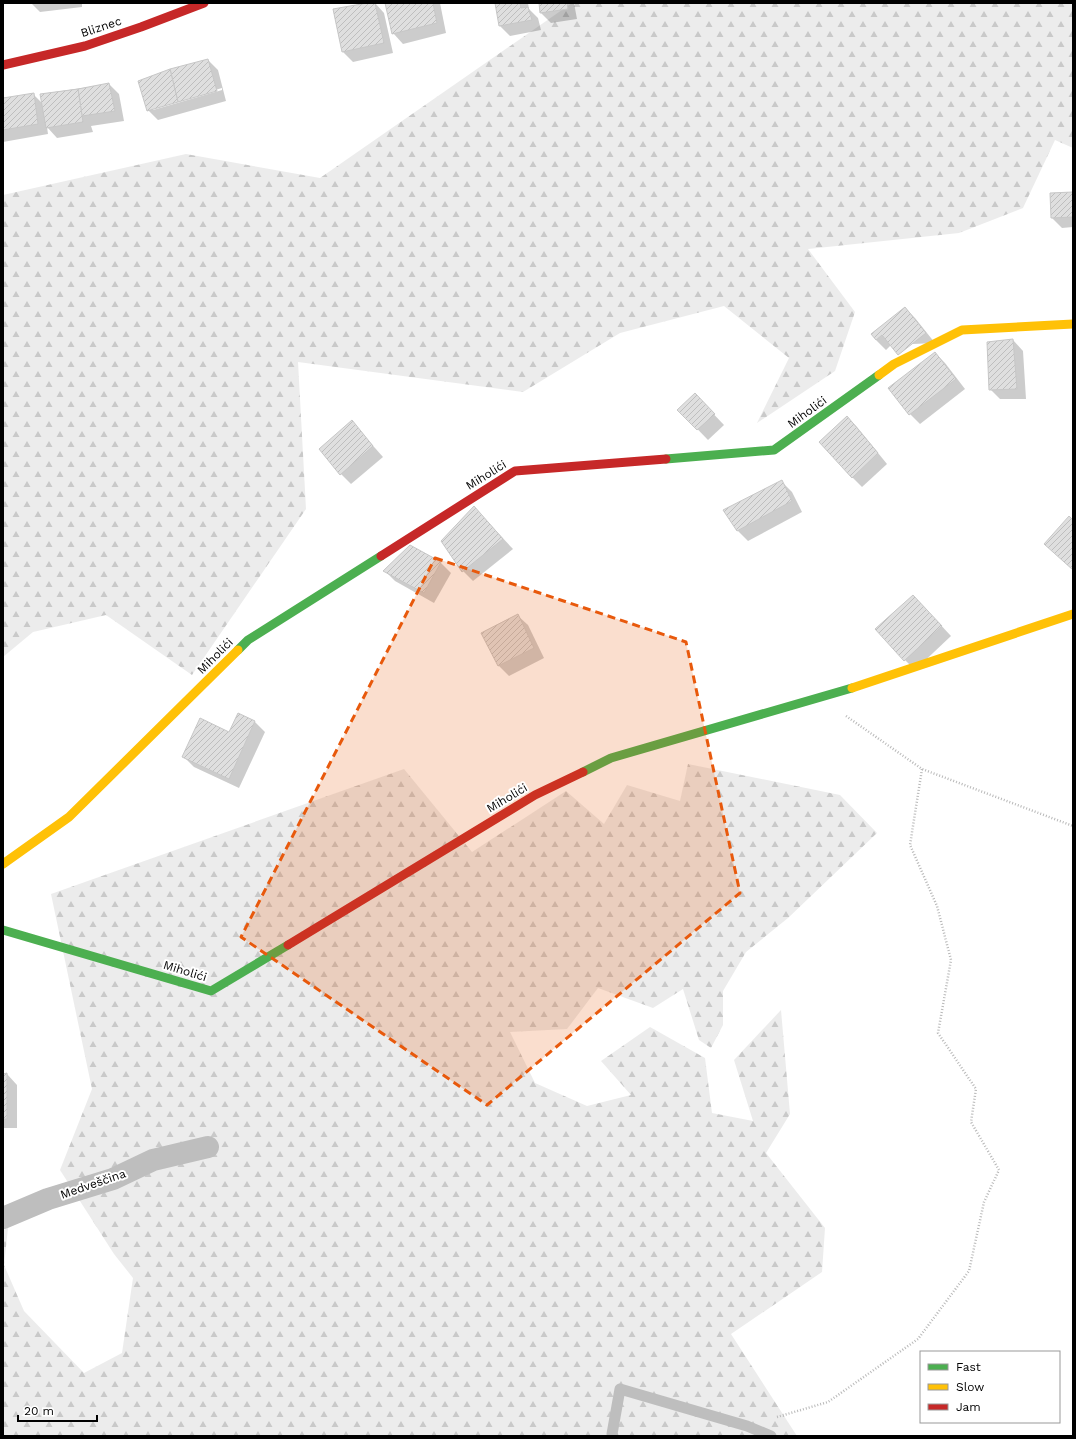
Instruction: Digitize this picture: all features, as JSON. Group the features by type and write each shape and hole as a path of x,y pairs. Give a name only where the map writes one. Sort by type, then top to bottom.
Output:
{"street":[{"name":"Bliznec","path":"3,65 85,46 204,3"},
{"name":"Miholići","path":"3,864 70,817 248,640 515,471 774,450 894,364 962,330 1043,324 1073,324"},
{"name":"Miholići","path":"3,930 211,992 535,795 611,758 867,683 1073,614"},
{"name":"Medveščina","path":"3,1218 48,1199 113,1179 153,1160 208,1147"}],"lane":[{"path":"613,1436 612,1434 620,1389 747,1426 771,1436"}],"path":[{"path":"820,697 922,769 1073,826"},
{"path":"747,1426 828,1402 918,1339 969,1271 984,1202 999,1170 971,1122 976,1090 938,1033 951,960 937,906 910,845 922,769"}],"highlighted area":[{"path":"435,558 686,642 740,893 487,1105 241,937"}],"green space":[{"path":"572,3 1073,3 1073,148 1055,140 1023,208 959,233 808,249 855,312 835,371 757,423 789,358 724,306 620,333 523,392 298,362 306,509 192,675 106,615 33,632 3,657 3,195 186,154 320,178"},
{"path":"688,764 840,795 877,833 788,918 746,952 723,991 723,1025 711,1048 699,1040 683,989 653,1008 598,988 567,1029 510,1032 535,1083 587,1106 631,1095 601,1061 650,1027 705,1058 712,1113 753,1121 734,1060 781,1010 790,1114 766,1153 825,1228 822,1272 731,1334 797,1436 3,1436 3,1230 8,1228 4,1265 24,1311 84,1373 122,1353 133,1278 114,1254 60,1170 92,1089 51,894 404,769 472,852 566,791 604,824 627,785 680,801"}],"building":[{"path":"375,3 384,43 342,52 333,9"},
{"path":"385,3 433,3 437,23 392,34"},
{"path":"495,3 520,3 521,8 528,7 532,20 499,26"},
{"path":"539,3 567,3 568,9 540,13"},
{"path":"208,59 217,91 178,102 170,69"},
{"path":"170,69 178,102 147,111 138,81"},
{"path":"109,83 115,111 82,116 78,89"},
{"path":"78,89 83,122 46,128 40,94"},
{"path":"34,93 38,124 3,130 3,98"},
{"path":"1073,192 1073,217 1051,218 1050,193"},
{"path":"905,307 926,333 898,355 882,335 876,340 871,334"},
{"path":"1013,339 1017,389 989,390 987,342"},
{"path":"935,352 956,379 909,415 888,388"},
{"path":"695,393 715,414 697,430 677,410"},
{"path":"847,416 878,453 852,478 819,442"},
{"path":"352,420 373,446 340,475 319,449"},
{"path":"782,480 792,501 737,531 723,510"},
{"path":"474,506 503,539 462,572 441,541"},
{"path":"1069,516 1073,520 1073,570 1044,544"},
{"path":"410,545 441,562 424,593 383,571"},
{"path":"913,595 942,626 904,661 875,629"},
{"path":"518,614 534,648 498,666 481,633"},
{"path":"238,713 255,721 229,779 182,757 200,718 229,732"},
{"path":"7,1073 7,1119 3,1119 3,1074"}],"traffic: fast":[{"path":"666,459 774,450 879,375"},
{"path":"238,650 248,640 381,556"},
{"path":"583,772 611,758 852,688"},
{"path":"3,930 211,991 288,945"}],"traffic: slow":[{"path":"879,375 894,364 962,330 1073,324"},
{"path":"852,688 1073,614"},
{"path":"3,864 69,817 238,650"}],"traffic: jam":[{"path":"3,65 85,46 204,3"},
{"path":"381,556 515,471 666,459"},
{"path":"288,945 535,795 583,772"}]}
